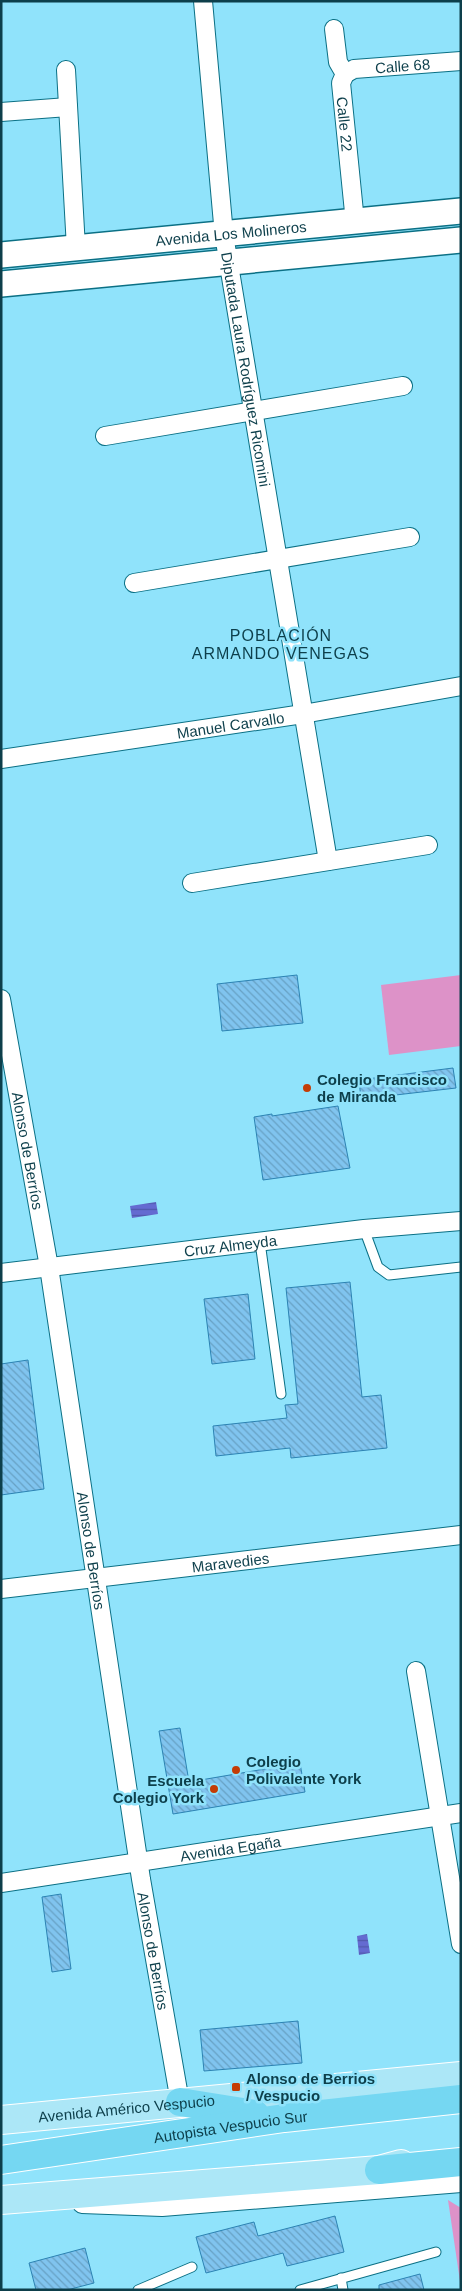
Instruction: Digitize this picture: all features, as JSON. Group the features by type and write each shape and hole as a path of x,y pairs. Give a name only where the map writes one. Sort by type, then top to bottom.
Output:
{"highway":[{"name":"Autopista Vespucio Sur","path":"1,2160 284,2118 461,2099"},
{"path":"180,2102 284,2118"},
{"path":"379,2170 461,2162"}],"main road":[{"name":"Avenida Américo Vespucio","path":"1,2120 461,2076"},
{"path":"9,2200 379,2170 461,2150"}],"street":[{"name":"Diputada Laura Rodríguez Ricomini","path":"203,1 224,235 276,559 328,861"},
{"name":"Calle 22","path":"334,29 338,62 345,74 341,83 355,222"},
{"name":"Calle 68","path":"345,74 354,69 461,61"},
{"path":"66,70 76,248"},
{"path":"1,112 68,107"},
{"name":"Avenida Los Molineros","path":"1,255 461,211"},
{"name":"Avenida Los Molineros","path":"1,284 461,240"},
{"path":"105,436 404,386"},
{"path":"134,583 410,537"},
{"name":"Manuel Carvallo","path":"1,759 303,714 461,686"},
{"path":"192,883 428,844"},
{"name":"Alonso de Berríos","path":"2,1008 49,1267 139,1863 180,2102"},
{"name":"Cruz Almeyda","path":"1,1273 364,1229 461,1222"},
{"name":"Maravedies","path":"1,1590 461,1535"},
{"path":"416,1671 461,1944"},
{"name":"Avenida Egaña","path":"1,1883 461,1813"},
{"path":"9,2200 125,2207 162,2207 461,2183"}],"lane":[{"path":"364,1229 378,1267 382,1272 389,1274 461,1267"},
{"path":"260,1242 281,1394"},
{"path":"300,2290 436,2252"},
{"path":"138,2290 192,2267"},
{"path":"341,2278 343,2290"}],"shaded area":[{"path":"461,975 461,1046 389,1055 381,985"},
{"path":"156,1202 158,1214 132,1218 130,1206"},
{"path":"367,1934 370,1953 359,1955 357,1936"},
{"path":"448,2200 461,2208 461,2288"}],"building":[{"path":"297,975 303,1023 222,1031 217,984"},
{"path":"453,1068 456,1088 361,1099 359,1080"},
{"path":"338,1106 350,1168 263,1180 254,1117"},
{"path":"350,1282 362,1397 381,1395 387,1448 291,1458 290,1448 216,1456 213,1426 287,1418 285,1405 298,1404 286,1288"},
{"path":"248,1294 255,1359 212,1364 204,1299"},
{"path":"28,1360 44,1489 1,1495 1,1364"},
{"path":"180,1728 189,1782 300,1763 305,1792 173,1814 159,1731"},
{"path":"61,1894 71,1969 52,1972 42,1897"},
{"path":"298,2021 302,2063 204,2071 200,2030"},
{"path":"335,2216 344,2252 287,2266 283,2253 206,2273 196,2237 254,2222 258,2236"},
{"path":"85,2248 94,2283 67,2290 36,2290 29,2263"},
{"path":"420,2274 424,2290 379,2290 379,2285"}],"place":[{"name":"Colegio Francisco de Miranda","path":"307,1088"},
{"name":"Colegio Polivalente York","path":"236,1770"},
{"name":"Escuela Colegio York","path":"214,1789"},
{"name":"Alonso de Berrios / Vespucio","path":"236,2087"}],"district":[{"name":"POBLACIÓN ARMANDO VENEGAS","path":"281,644"}]}
